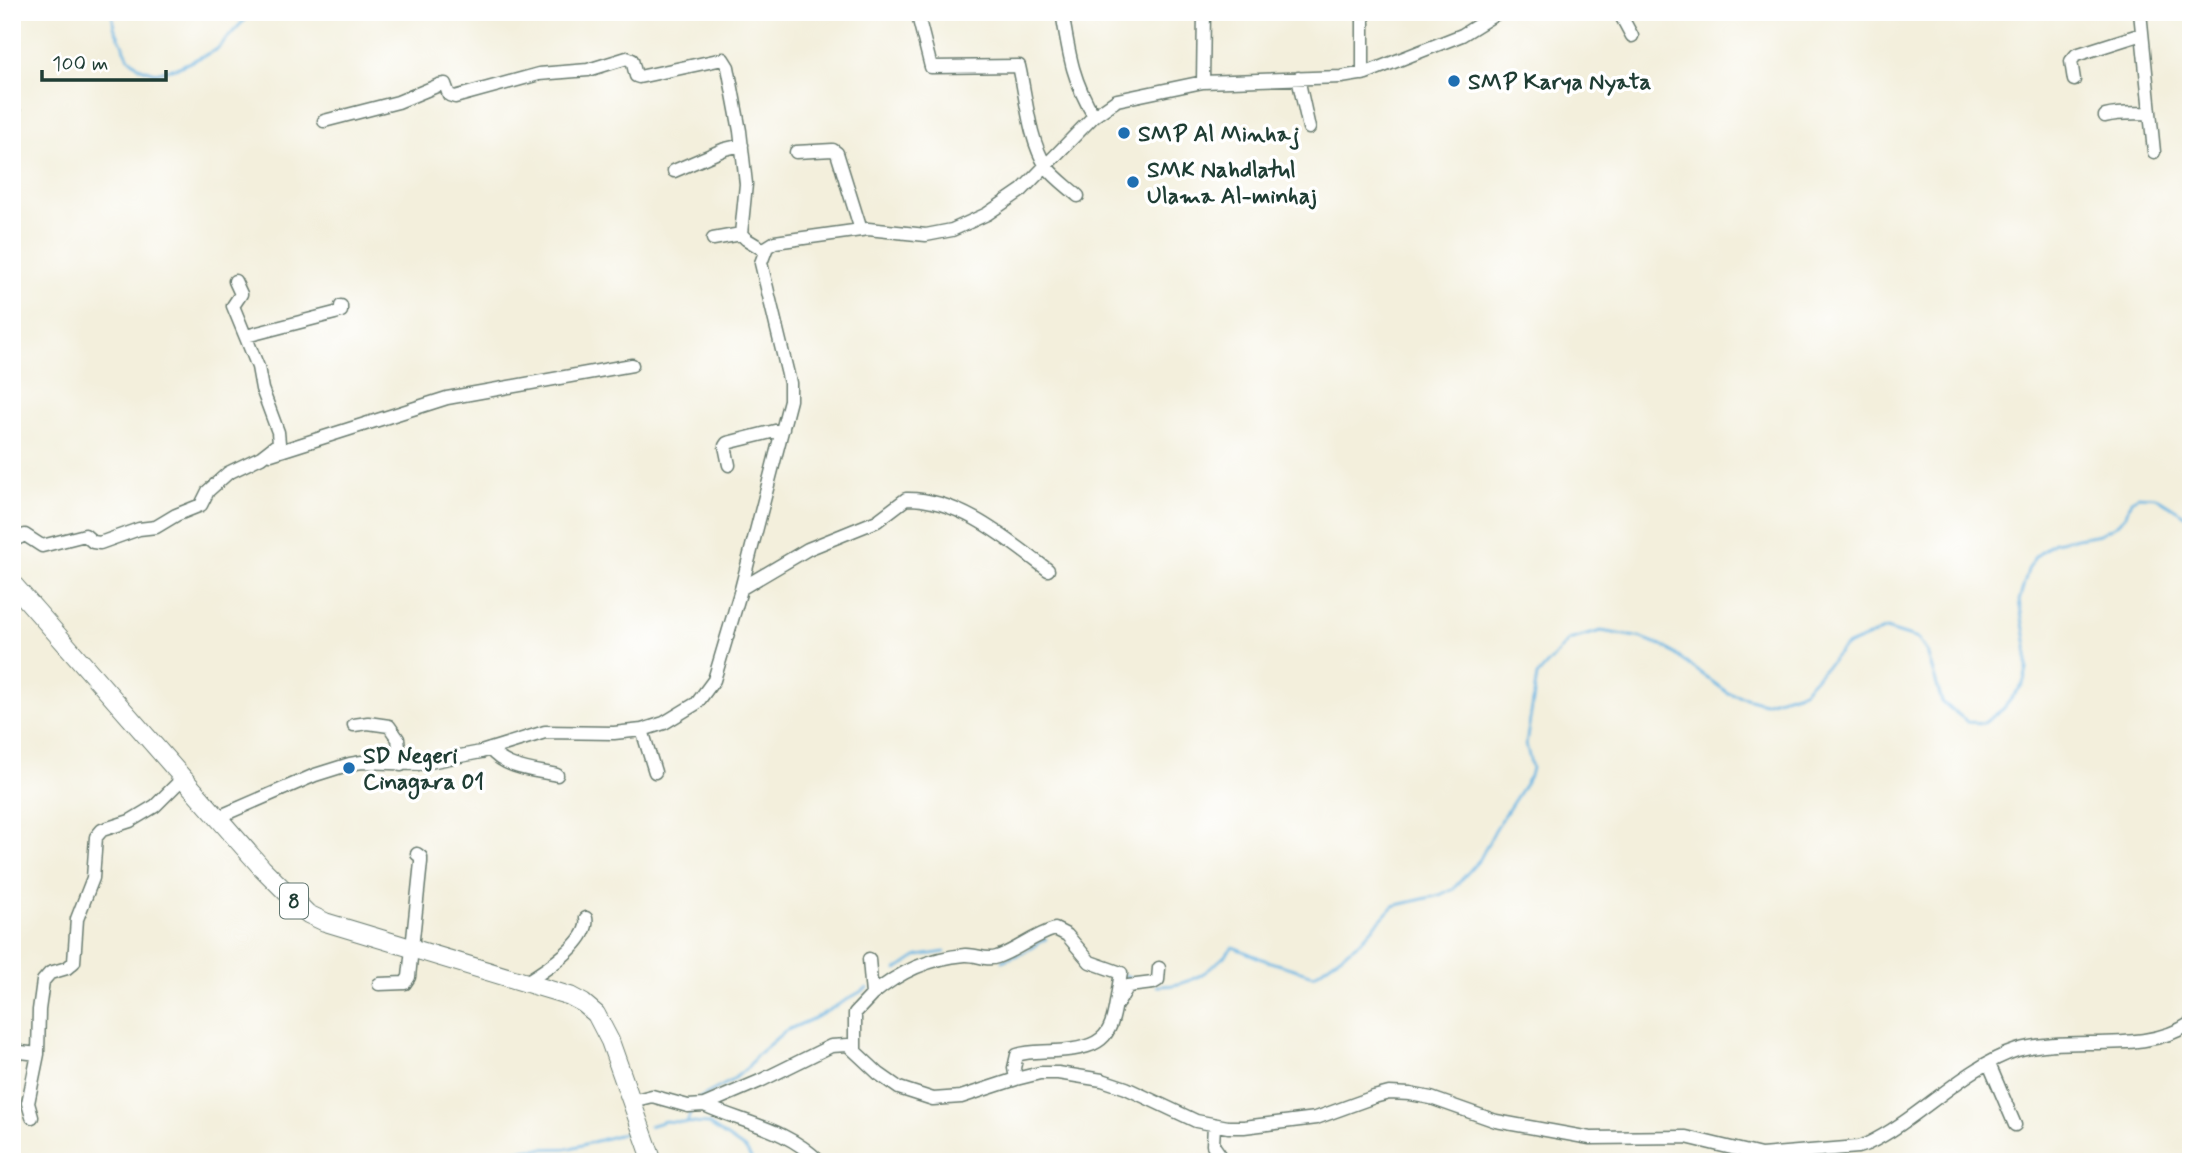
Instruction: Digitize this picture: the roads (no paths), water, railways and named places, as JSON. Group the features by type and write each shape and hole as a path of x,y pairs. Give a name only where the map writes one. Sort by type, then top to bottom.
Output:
{"highway":[{"name":"8","path":"12,583 216,818 309,914 326,922 570,996 596,1014 610,1041 653,1162"}],"street":[{"path":"917,12 931,67 1019,66 1028,103 1031,131 1046,166 1078,196"},
{"path":"1062,12 1072,69 1083,99 1094,116"},
{"path":"1203,82 1204,12"},
{"path":"1363,74 1363,19 1367,12"},
{"path":"216,818 337,767 362,762 401,765 431,762 490,749 545,732 614,733 642,730 680,715 697,703 714,680 742,588 790,400 790,383 761,263 764,250 775,242 880,229 926,235 964,226 1012,198 1094,116 1106,106 1130,95 1203,82 1363,74 1462,35 1499,12"},
{"path":"1619,12 1632,36"},
{"path":"2140,12 2154,152"},
{"path":"2074,80 2071,61 2076,55 2142,34"},
{"path":"324,121 398,102 445,84 449,95 454,97 539,74 589,70 627,58 632,60 636,76 639,77 722,59 728,67 742,145 746,184 741,234"},
{"path":"1298,78 1309,128"},
{"path":"2105,116 2122,111 2132,114 2150,113"},
{"path":"674,171 725,149 742,145"},
{"path":"796,152 836,152 861,230"},
{"path":"713,239 741,234"},
{"path":"741,234 764,250"},
{"path":"235,281 241,294 233,306 261,375 262,389 280,438 279,443 261,457"},
{"path":"246,336 335,313 341,311 341,306"},
{"path":"12,541 25,535 41,546 85,535 100,544 139,529 156,527 201,505 208,491 228,472 261,457 447,398 632,365"},
{"path":"729,465 725,446 727,443 783,429"},
{"path":"742,588 808,549 877,521 906,499 944,504 1005,538 1048,570"},
{"path":"354,725 368,723 389,726 398,739 401,765"},
{"path":"642,730 655,772"},
{"path":"490,749 501,760 514,766 557,775"},
{"path":"32,1116 28,1108 28,1097 38,1054 43,982 50,973 71,966 76,957 77,919 93,877 96,836 102,830 130,821 155,806 183,778"},
{"path":"379,984 407,982 409,977 421,862 421,857 417,854"},
{"path":"526,982 568,951 585,933 588,925 586,918"},
{"path":"855,1049 855,1013 871,990 906,970 957,956 969,954 993,958 1055,929 1067,935 1090,962 1121,973 1116,1007"},
{"path":"869,958 871,990"},
{"path":"1016,1079 1015,1059 1020,1054 1086,1048 1103,1039 1128,986 1153,983 1158,979 1159,968"},
{"path":"633,1103 652,1096 688,1106 704,1105 831,1046 848,1045 879,1074 899,1088 919,1097 933,1099 961,1097 1040,1073 1058,1073 1102,1080 1138,1093 1182,1115 1214,1125 1244,1127 1316,1118 1389,1093 1410,1094 1430,1098 1496,1121 1552,1132 1607,1139 1686,1137 1748,1153 1775,1154 1858,1147 1989,1063 2018,1050 2160,1037 2191,1023"},
{"path":"12,1051 38,1054"},
{"path":"1989,1063 2015,1125"},
{"path":"704,1105 777,1131 802,1146 820,1162"},
{"path":"1214,1125 1213,1145 1225,1162"}],"waterway":[{"path":"112,12 114,27 129,58 141,68 155,73 179,67 216,50 252,12"},
{"path":"1157,986 1180,984 1199,976 1233,947 1267,961 1314,975 1361,941 1393,906 1440,895 1454,888 1480,859 1495,830 1530,776 1532,768 1526,744 1537,676 1569,640 1601,631 1642,638 1665,647 1728,693 1764,703 1803,691 1844,647 1886,629 1918,639 1927,652 1942,702 1968,722 1984,723 2003,709 2023,684 2027,670 2027,646 2019,601 2028,570 2035,557 2054,542 2100,534 2115,526 2126,515 2131,500 2138,496 2156,497 2191,519"},
{"path":"1002,961 1023,953 1046,939"},
{"path":"897,970 918,956 945,952"},
{"path":"1124,975 1137,980"},
{"path":"697,1102 701,1097 731,1081 785,1031 817,1017 867,988"},
{"path":"687,1123 691,1110"},
{"path":"649,1126 665,1121 708,1124 746,1150 753,1162"},
{"path":"436,1162 530,1149 571,1148 636,1130"},
{"path":"142,1162 159,1162"}],"place":[{"name":"SMP Karya Nyata","path":"1454,81"},
{"name":"SMP Al Minhaj","path":"1124,133"},
{"name":"SMK Nahdlatul Ulama Al-minhaj","path":"1133,182"},
{"name":"SD Negeri Cinagara 01","path":"349,768"}]}
